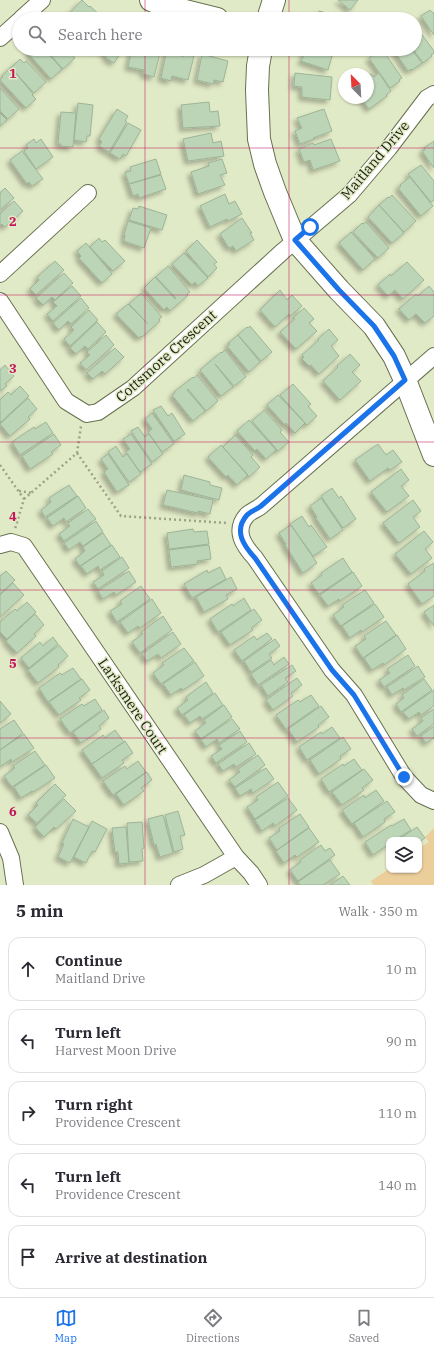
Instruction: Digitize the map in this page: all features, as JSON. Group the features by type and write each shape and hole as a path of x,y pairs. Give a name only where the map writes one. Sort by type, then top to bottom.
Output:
{"street":[{"path":"29,12 42,0"},
{"path":"151,0 165,6 189,12"},
{"path":"270,12 274,0"},
{"path":"0,38 12,27"},
{"path":"260,56 257,90 259,139 274,192 295,240 339,290 374,326 394,356 405,380 434,455"},
{"name":"Maitland Drive","path":"295,240 349,195 389,148 427,98 434,94"},
{"path":"0,274 88,193"},
{"name":"Cottsmore Crescent","path":"87,414 98,412 134,388 295,240"},
{"path":"0,301 66,401 87,414"},
{"path":"434,356 273,496 247,515 240,532 241,539 247,549 255,558 332,670 354,695 404,777 421,795 434,801"},
{"name":"Larksmere Court","path":"6,544 24,546 236,857 251,873 259,885"},
{"path":"0,832 11,858 15,885"},
{"path":"179,885 204,875 236,857"}],"path":[{"path":"6,544 24,499 77,452 82,421 87,414"},
{"path":"77,452 121,516 242,524"},
{"path":"0,465 24,499"},
{"path":"18,491 32,493"}],"shaded area":[{"path":"434,828 434,885 373,885 371,881 386,871 386,873 422,873 422,846 429,842 425,837"}],"building":[{"path":"82,0 96,12 71,12"},
{"path":"338,0 358,0 350,10"},
{"path":"430,10 434,13 434,35 422,17 422,15"},
{"path":"422,35 434,51 431,55 432,56 423,63 418,56 422,56"},
{"path":"31,56 50,56 62,69 51,79"},
{"path":"51,56 73,56 75,58 63,69"},
{"path":"106,56 118,56 114,63"},
{"path":"130,56 159,56 154,77 143,74 144,70 128,67"},
{"path":"166,56 194,56 188,80 172,76 171,81 161,78"},
{"path":"202,56 209,56 228,61 223,82 214,80 213,84 197,80"},
{"path":"304,56 332,56 328,70 301,61"},
{"path":"372,56 387,56 402,78 399,80 400,81 390,88 369,58"},
{"path":"398,56 416,56 422,63 408,71"},
{"path":"20,59 24,63 26,61 46,82 34,93 11,68"},
{"path":"11,67 36,99 26,108 0,80"},
{"path":"295,73 332,77 330,100 302,97 302,87 294,86"},
{"path":"379,73 391,91 386,95 387,96 369,109 365,104 374,104 374,77"},
{"path":"0,88 19,109 8,119 0,111"},
{"path":"209,102 210,112 218,111 220,126 183,128 181,105"},
{"path":"78,103 93,105 90,136 87,136 86,142 74,140"},
{"path":"117,109 128,116 125,121 127,122 109,152 99,146 102,142 99,139"},
{"path":"324,109 332,131 300,144 295,131 302,128 297,118"},
{"path":"61,112 76,113 73,147 61,146 61,144 58,144"},
{"path":"0,113 7,120 0,126"},
{"path":"128,123 141,130 126,156 123,154 120,159 110,153"},
{"path":"211,133 213,143 221,141 224,156 188,161 183,139"},
{"path":"34,139 36,143 41,139 53,157 36,169 24,151 28,148 26,145"},
{"path":"331,139 340,161 313,170 310,160 304,162 299,149 313,143 314,145"},
{"path":"434,141 434,168 422,151"},
{"path":"22,151 43,179 32,186 29,182 27,184 10,160"},
{"path":"156,159 161,174 129,184 125,172 131,171 130,167"},
{"path":"222,159 227,173 220,175 225,185 198,194 191,172 209,166 208,163"},
{"path":"421,165 434,181 434,200 431,202 408,174"},
{"path":"161,175 166,189 139,198 138,194 133,196 129,184"},
{"path":"410,177 433,206 421,216 398,188"},
{"path":"5,188 14,198 0,210 0,193"},
{"path":"225,194 229,204 235,201 242,214 228,221 227,219 210,227 200,206"},
{"path":"392,195 416,221 404,232 379,205"},
{"path":"14,201 23,211 5,227 2,224 0,226 0,214"},
{"path":"379,205 404,233 392,243 368,217"},
{"path":"139,206 167,215 162,230 129,220 133,208 138,209"},
{"path":"242,218 252,233 250,233 254,240 236,251 233,246 229,248 220,234"},
{"path":"128,221 151,228 144,248 124,241"},
{"path":"366,222 389,248 378,258 353,232 362,223 363,224"},
{"path":"351,232 375,259 363,270 339,243"},
{"path":"99,238 102,242 105,240 125,261 113,271 90,247"},
{"path":"197,240 217,262 214,264 217,268 208,277 186,251"},
{"path":"86,243 112,274 102,283 79,258 81,256 77,251"},
{"path":"184,253 208,278 198,286 195,282 192,285 172,264"},
{"path":"55,261 64,270 36,295 30,289 39,280 37,277"},
{"path":"407,262 424,280 403,299 395,290 388,296 378,285"},
{"path":"168,266 190,292 170,311 167,307 164,310 144,288 155,277 175,299 176,298 156,277"},
{"path":"64,273 73,283 55,300 52,297 43,305 36,298"},
{"path":"72,286 81,296 53,321 47,314 57,306 53,302"},
{"path":"429,286 434,292 434,316 425,323 416,314 409,320 399,309 416,294 418,296"},
{"path":"280,290 287,300 292,295 302,306 290,316 289,314 275,327 260,310"},
{"path":"141,293 162,317 159,319 160,321 139,338 116,314 128,304 148,324 129,304"},
{"path":"81,298 89,308 71,324 68,321 59,330 53,323"},
{"path":"304,308 314,319 309,323 317,331 296,349 280,332 295,319 293,318"},
{"path":"89,310 98,320 70,346 64,339 74,330 71,327"},
{"path":"97,322 106,332 88,349 85,346 76,354 70,348"},
{"path":"250,326 272,352 261,361 238,335"},
{"path":"329,329 338,340 331,346 339,356 319,374 311,365 309,366 302,359 304,357 302,355"},
{"path":"106,335 114,345 86,370 80,363 90,355 87,352"},
{"path":"238,335 260,362 249,372 227,346 230,344 228,343"},
{"path":"115,348 124,357 105,374 102,371 93,379 87,373"},
{"path":"225,350 246,377 234,386 215,364 233,387 221,396 200,370"},
{"path":"350,354 360,365 352,372 361,381 340,400 323,381"},
{"path":"5,365 14,376 5,384 7,386 0,391 0,370"},
{"path":"197,375 218,401 206,411 188,389 187,390 205,411 193,421 172,395"},
{"path":"293,384 311,404 308,406 317,416 307,425 280,395"},
{"path":"20,386 29,396 1,422 0,400 8,392 11,395"},
{"path":"278,395 305,423 295,433 286,423 285,425 267,405"},
{"path":"28,398 37,409 28,417 30,419 10,436 0,424"},
{"path":"161,406 168,416 172,413 185,434 174,441 153,410"},
{"path":"264,410 282,430 280,432 289,442 278,451 252,421"},
{"path":"152,413 174,444 162,452 148,432 152,429 145,419"},
{"path":"249,420 276,450 266,459 257,449 255,451 237,431"},
{"path":"46,422 53,433 20,455 12,442 34,427 35,429"},
{"path":"138,427 145,437 149,434 163,454 152,462 131,431"},
{"path":"54,434 61,445 51,452 53,454 30,469 22,456"},
{"path":"131,434 152,464 140,472 126,452 130,449 123,439"},
{"path":"235,435 253,455 251,457 260,467 249,477 223,447"},
{"path":"378,444 386,455 393,450 402,462 390,470 388,468 370,481 355,460"},
{"path":"221,445 248,475 237,485 228,475 226,477 208,457"},
{"path":"116,446 123,457 127,454 141,474 129,482 108,452"},
{"path":"108,454 129,485 117,492 104,472 108,469 101,459"},
{"path":"401,469 409,480 401,486 409,496 387,512 371,492"},
{"path":"184,475 210,482 210,485 222,488 219,500 181,490"},
{"path":"69,485 77,496 45,517 41,510 51,502 49,498"},
{"path":"332,488 339,498 341,496 356,519 343,528 321,496"},
{"path":"167,490 213,500 210,514 198,511 198,513 163,505"},
{"path":"78,496 86,508 66,522 64,518 53,526 47,518"},
{"path":"321,498 343,530 330,539 310,506"},
{"path":"413,500 421,511 413,517 420,527 399,543 383,523"},
{"path":"88,509 96,519 64,541 59,534 70,526 68,523"},
{"path":"302,516 309,527 311,525 327,547 313,556 290,524"},
{"path":"96,521 103,532 83,546 80,542 69,550 64,543"},
{"path":"291,525 317,563 303,573 279,533"},
{"path":"193,529 194,532 207,531 209,544 169,549 167,533"},
{"path":"424,531 433,542 425,549 432,558 411,574 395,554"},
{"path":"103,533 111,545 80,566 75,559 85,551 83,547"},
{"path":"112,545 120,557 100,570 98,566 87,574 81,566"},
{"path":"209,545 211,559 197,561 198,564 171,567 169,550"},
{"path":"122,557 129,568 98,589 93,582 104,575 102,571"},
{"path":"343,558 352,572 319,594 311,583 322,575 321,573"},
{"path":"434,563 434,596 422,604 408,584 425,571 424,569"},
{"path":"220,567 226,579 192,598 184,584 207,570 208,573"},
{"path":"6,571 15,580 0,594 0,576"},
{"path":"129,571 136,582 116,595 114,592 103,599 98,591"},
{"path":"353,572 362,586 340,601 339,599 328,606 320,595"},
{"path":"231,577 237,589 226,595 228,599 204,612 196,597"},
{"path":"13,583 24,595 0,617 0,595"},
{"path":"141,586 150,599 117,622 110,611 122,604 120,601"},
{"path":"365,590 374,603 341,626 333,615 344,607 342,605"},
{"path":"244,598 251,610 218,632 210,619 232,604 233,606"},
{"path":"152,599 161,613 140,628 138,626 128,633 120,622"},
{"path":"27,602 36,612 7,639 0,632 0,622 15,609 17,611"},
{"path":"375,604 384,617 362,632 361,630 350,638 342,626"},
{"path":"434,605 434,626 424,612"},
{"path":"254,609 262,620 251,628 253,630 230,645 221,632"},
{"path":"35,614 44,625 34,634 36,636 17,653 6,641"},
{"path":"163,616 172,630 140,653 132,642 143,634 141,632"},
{"path":"386,621 396,635 363,658 355,646 366,639 364,636"},
{"path":"173,632 181,644 161,658 158,654 147,661 142,654"},
{"path":"267,633 272,639 242,661 234,650 254,636 257,640"},
{"path":"397,635 406,649 384,665 383,663 372,670 364,658"},
{"path":"53,637 58,644 29,668 21,658 40,642 43,646"},
{"path":"275,639 280,646 269,654 272,658 251,672 244,661"},
{"path":"59,645 68,656 58,665 59,667 38,683 28,670"},
{"path":"184,648 194,661 161,684 153,673 164,665 162,663"},
{"path":"408,655 415,666 384,687 379,680 390,673 387,669"},
{"path":"284,657 289,664 258,685 251,674 271,660 274,665"},
{"path":"195,662 204,676 183,690 181,688 171,695 163,684"},
{"path":"292,665 296,671 285,678 288,682 268,696 261,685"},
{"path":"418,666 425,677 404,690 403,688 392,695 387,687"},
{"path":"73,668 81,679 48,702 39,688 60,673 62,675"},
{"path":"297,678 302,685 291,693 293,696 273,710 266,700"},
{"path":"82,679 90,690 79,698 81,700 59,715 49,702"},
{"path":"424,679 432,690 401,712 396,704 404,698 402,695"},
{"path":"206,682 213,693 182,715 177,708 188,700 186,697"},
{"path":"434,690 434,706 421,715 419,712 409,719 403,712"},
{"path":"215,693 223,705 202,719 200,716 190,723 184,715"},
{"path":"311,695 319,706 286,729 276,715 298,700 300,702"},
{"path":"95,699 102,710 70,733 60,719 82,704 84,706"},
{"path":"0,701 11,714 0,723"},
{"path":"224,705 232,717 201,739 195,731 206,723 204,720"},
{"path":"321,706 329,717 318,725 319,727 297,742 288,729"},
{"path":"434,709 434,724 417,736 412,729 423,721 421,718"},
{"path":"104,710 109,718 99,726 101,729 81,743 73,732"},
{"path":"232,719 240,729 219,743 217,739 206,747 201,740"},
{"path":"14,720 23,733 0,750 0,729"},
{"path":"434,726 434,738 426,743 421,736"},
{"path":"332,727 340,738 307,760 299,747 321,732 322,734"},
{"path":"115,730 124,742 92,764 82,750 103,735 105,738"},
{"path":"240,731 247,742 216,763 211,756 222,749 219,745"},
{"path":"24,734 34,748 12,762 11,759 0,767 0,750"},
{"path":"343,737 351,749 340,756 341,759 319,774 310,760"},
{"path":"125,741 133,753 122,760 124,763 102,778 92,764"},
{"path":"249,743 256,754 236,767 234,764 223,771 218,764"},
{"path":"35,751 45,765 12,787 4,776 15,768 13,766"},
{"path":"258,755 265,765 235,787 229,780 240,772 238,769"},
{"path":"354,759 362,770 329,792 321,779 343,764 344,766"},
{"path":"138,761 146,772 113,795 103,781 125,766 127,769"},
{"path":"46,765 55,778 21,798 14,787"},
{"path":"266,768 274,779 253,793 251,789 240,796 235,788"},
{"path":"364,769 373,780 362,788 364,790 342,805 332,792"},
{"path":"147,772 152,780 141,788 144,791 124,805 116,794"},
{"path":"278,782 288,796 255,819 247,807 258,800 256,797"},
{"path":"55,784 66,795 37,823 28,815 38,805 36,803"},
{"path":"376,790 384,801 352,824 342,810 364,795 365,798"},
{"path":"288,798 297,810 275,826 273,823 262,831 255,820"},
{"path":"64,799 76,811 56,829 54,827 44,837 35,827"},
{"path":"387,801 395,812 384,819 385,822 363,837 354,823"},
{"path":"178,811 185,835 180,836 183,849 174,852 165,815"},
{"path":"300,814 309,827 277,850 269,838 280,831 279,828"},
{"path":"163,815 173,853 160,857 156,844 154,845 148,819"},
{"path":"73,819 89,827 70,863 58,857 64,844 62,843"},
{"path":"404,819 411,830 400,837 386,837 386,846 373,855 365,842 391,825 392,826"},
{"path":"92,821 107,829 95,852 92,851 86,863 74,857"},
{"path":"142,822 144,848 142,849 143,861 129,862 127,823"},
{"path":"126,827 129,863 119,864 118,852 115,852 112,828"},
{"path":"417,827 425,838 422,840 422,837 402,837"},
{"path":"309,828 319,842 297,857 295,855 284,863 276,851"},
{"path":"321,845 325,851 330,848 335,855 298,881 290,870 301,862 300,860"},
{"path":"330,860 340,874 323,885 300,885 298,882"},
{"path":"343,876 350,885 330,885"}],"route":[{"path":"310,227 295,240 339,290 374,326 394,356 405,380 327,450 261,506 247,515 242,524 240,532 241,539 332,670 354,695 404,777"}]}
